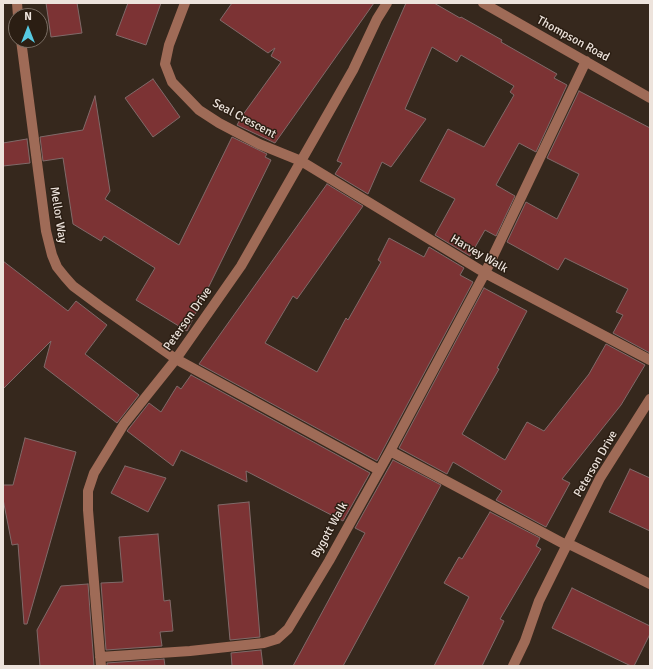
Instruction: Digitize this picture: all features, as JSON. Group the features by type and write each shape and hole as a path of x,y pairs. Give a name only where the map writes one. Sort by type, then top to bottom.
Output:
{"street":[{"name":"Seal Crescent","path":"185,3 169,45 166,64 172,82 200,110 219,122 259,144 301,161"},
{"name":"Peterson Drive","path":"101,661 89,531 88,491 94,473 124,424 176,359 242,266 353,70 377,19 387,3"},
{"name":"Thompson Road","path":"483,3 650,98"},
{"name":"Mellor Way","path":"23,48 46,231 52,255 57,267 73,286 176,359 379,470"},
{"name":"Bygott Walk","path":"101,661 264,643 277,639 288,629 329,560 390,451 484,273 586,61"},
{"name":"Harvey Walk","path":"301,161 484,273 650,360"},
{"name":"Peterson Drive","path":"513,666 525,641 539,601 600,478 650,399"},
{"path":"390,451 567,544 650,584"}],"building":[{"path":"46,3 77,3 82,33 51,37 48,8"},
{"path":"128,3 161,3 146,45 116,35"},
{"path":"232,3 374,3 275,143 237,125 281,62 271,56 275,48 268,53 220,20"},
{"path":"406,3 434,3 502,40 501,42 557,74 554,78 567,85 536,152 519,143 496,185 515,196 496,236 485,230 470,256 435,235 455,199 420,181 448,129 484,147 514,95 510,92 514,86 461,55 457,62 432,47 405,109 426,119 391,167 382,162 368,194 335,174 342,163 337,161"},
{"path":"153,79 180,117 153,137 125,98"},
{"path":"579,91 650,128 650,353 613,333 623,315 616,312 628,289 565,258 558,270 507,242 526,202 557,219 579,174 547,158"},
{"path":"95,96 110,191 105,199 179,245 232,137 267,154 265,157 271,160 187,331 136,300 155,268 104,236 101,241 73,224 63,158 43,161 40,137 83,130"},
{"path":"27,139 30,163 3,166 3,143"},
{"path":"327,184 363,206 297,299 293,296 265,343 317,372 346,318 348,320 381,262 378,260 389,238 424,257 429,247 464,268 460,275 473,282 377,461 199,364"},
{"path":"3,261 68,311 76,301 107,325 85,354 139,395 117,423 44,367 51,341 3,389"},
{"path":"484,288 527,311 497,368 499,369 462,434 505,460 527,422 544,431 589,374 606,344 645,365 621,405 562,479 570,483 546,527 496,500 502,491 453,462 447,474 399,448"},
{"path":"191,375 370,473 343,521 246,471 247,482 181,450 173,466 127,431 149,403 161,412 177,386 181,389"},
{"path":"25,438 76,452 27,624 24,624 18,544 12,545 3,499 3,485 13,485"},
{"path":"393,460 441,485 343,666 293,666 365,533 355,528"},
{"path":"125,466 166,478 148,512 111,493"},
{"path":"630,469 650,478 650,531 609,512"},
{"path":"249,502 260,637 230,640 218,505"},
{"path":"490,512 540,538 536,546 541,549 500,619 504,621 482,666 434,666 469,597 444,583 459,557 462,559"},
{"path":"158,534 164,601 170,600 173,631 160,632 162,646 106,650 101,583 123,582 119,537"},
{"path":"88,584 94,666 40,666 37,630 61,586"},
{"path":"572,588 650,626 650,634 634,666 631,666 552,628"},
{"path":"261,650 263,666 232,666 231,653"},
{"path":"164,659 165,666 107,666 107,663"}]}
